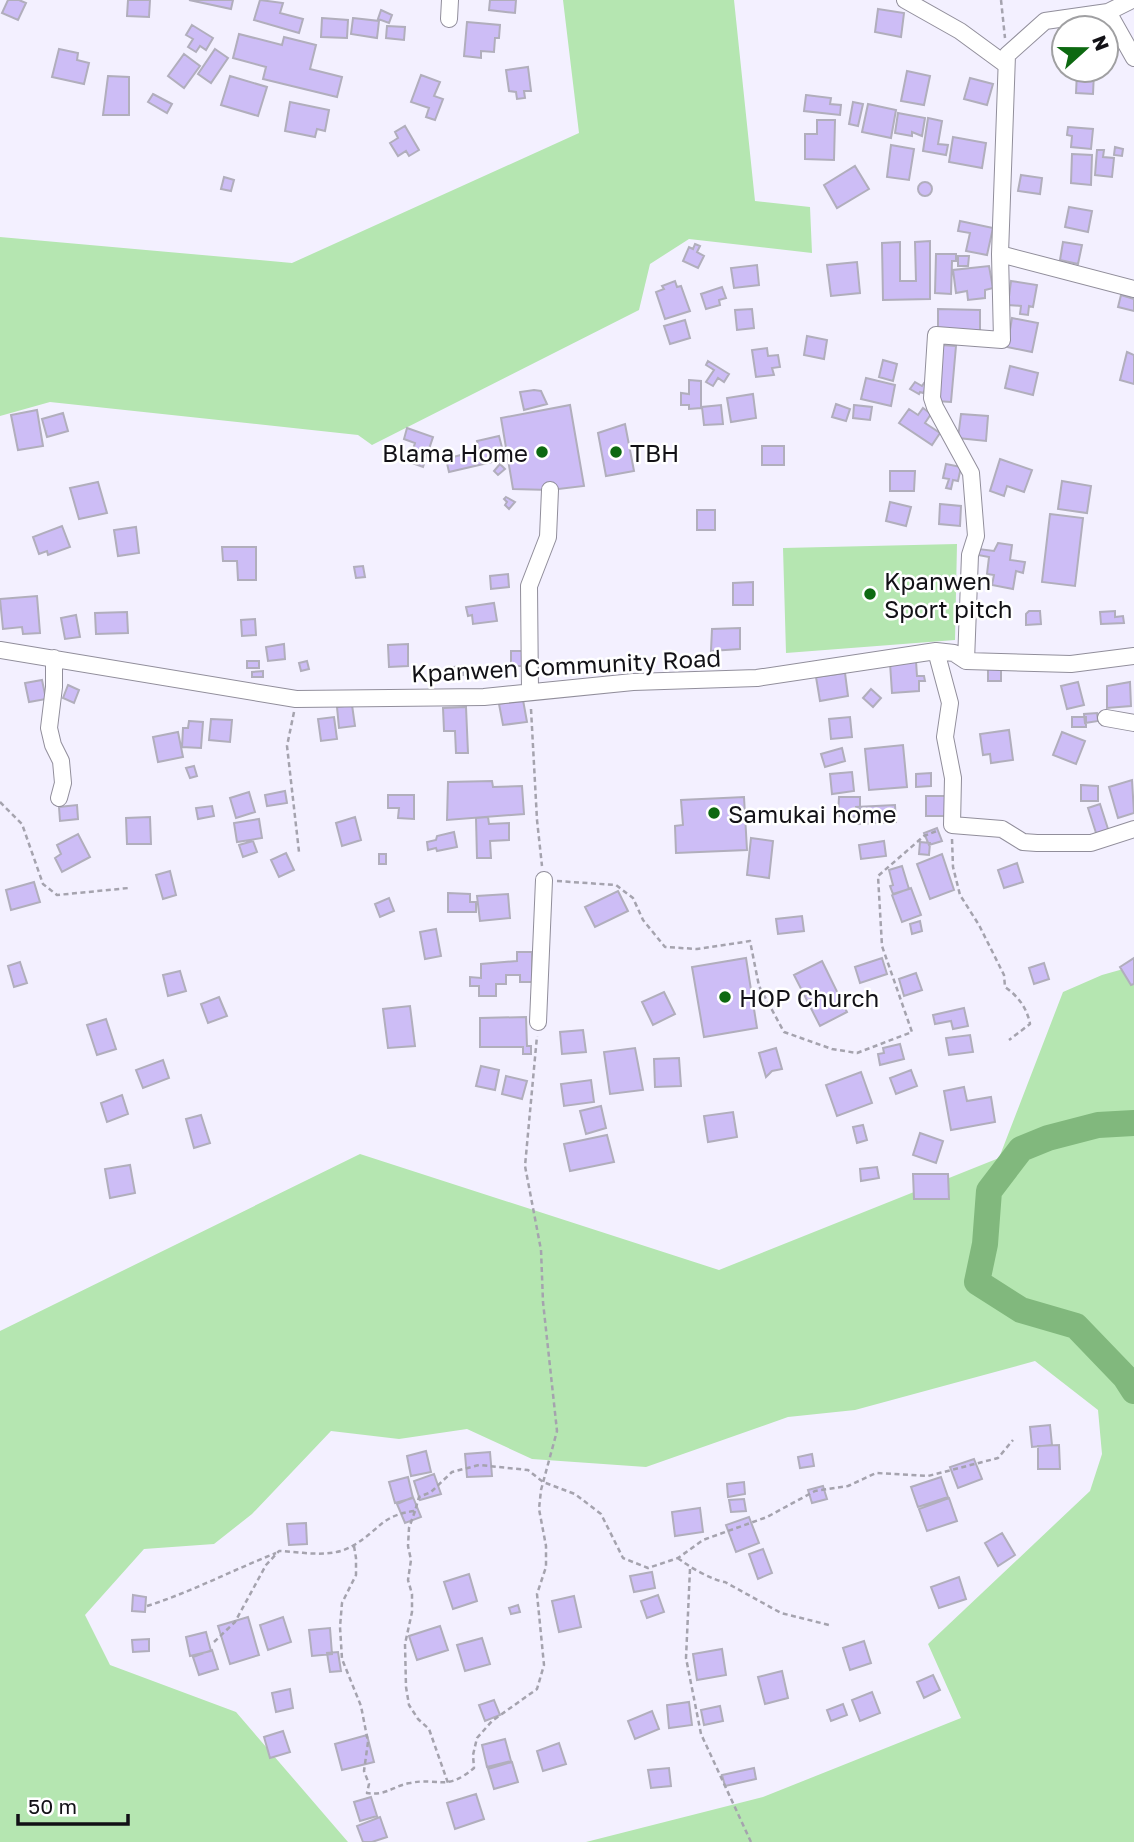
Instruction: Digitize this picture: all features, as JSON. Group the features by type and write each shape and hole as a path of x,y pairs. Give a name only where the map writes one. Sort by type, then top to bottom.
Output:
{"street":[{"path":"449,19 450,0"},
{"path":"905,0 1006,60"},
{"path":"966,661 970,555 976,536 971,472 934,407 932,398 936,335 1002,340 1000,254 1006,60 1045,21 1108,12 1132,0"},
{"path":"1108,12 1134,58"},
{"path":"1000,254 1134,289"},
{"path":"530,692 529,586 548,537 550,490"},
{"name":"Kpanwen Community Road","path":"0,650 296,699 484,697 632,682 757,678 936,651 954,653 966,661 1071,664 1134,656"},
{"path":"936,651 950,703 945,737 953,778 952,825 1002,829 1023,842 1037,843 1091,843 1134,829"},
{"path":"54,659 49,728 61,761 63,783 59,799"},
{"path":"1106,718 1134,723"},
{"path":"538,1022 544,880"}],"path":[{"path":"1001,0 1006,60"},
{"path":"530,692 537,820 544,880 616,885 633,898 643,920 665,947 697,949 750,941 759,986 784,1032 832,1049 857,1053 912,1032 882,946 878,876 925,836 952,825 953,867 960,895 979,925 1004,975 1005,987 1016,994 1028,1015 1030,1024 1009,1040"},
{"path":"296,699 287,746 299,852"},
{"path":"0,802 22,824 43,884 57,895 129,888"},
{"path":"354,1546 356,1575 342,1603 340,1627 342,1659 361,1706 368,1742 364,1771 369,1784 367,1793 379,1795 409,1783 448,1783 463,1777 474,1768 473,1755 477,1738 492,1721 537,1689 544,1665 537,1594 546,1567 546,1546 539,1509 543,1482 557,1431 543,1302 541,1250 525,1166 538,1022"},
{"path":"448,1783 429,1729 409,1705 405,1644 412,1612 412,1594 408,1580 411,1560 408,1546 409,1528 419,1497 431,1492 452,1472 480,1465 528,1470 543,1482 575,1494 601,1514 623,1558 648,1567 678,1558 704,1540 767,1517 815,1491 848,1486 876,1473 928,1476 998,1458 1013,1440"},
{"path":"146,1606 173,1598 188,1589 279,1551 325,1555 354,1546 380,1523 397,1513 415,1511"},
{"path":"214,1642 235,1622 266,1565 279,1551"},
{"path":"678,1558 690,1569 701,1570 780,1613 829,1625"},
{"path":"690,1569 686,1658 701,1734 751,1842"}],"green space":[{"path":"563,0 734,0 755,201 810,207 812,253 689,239 650,264 639,310 372,445 358,435 50,402 0,416 0,237 292,263 579,133"},
{"name":"Kpanwen Sport pitch","path":"957,544 955,640 786,653 783,548"},
{"path":"1134,966 1134,1842 586,1842 763,1797 961,1718 928,1644 1090,1491 1102,1454 1098,1410 1035,1361 855,1410 788,1417 646,1467 532,1459 467,1429 399,1439 331,1431 252,1514 214,1544 144,1549 85,1615 110,1665 236,1712 348,1842 0,1842 0,1331 360,1154 719,1270 999,1158 1063,992 1102,975"}],"building":[{"path":"8,0 26,3 18,20 2,13"},
{"path":"128,0 150,0 149,17 127,16"},
{"path":"189,0 233,0 231,9"},
{"path":"260,0 283,3 280,13 303,19 299,33 254,20"},
{"path":"490,0 516,0 515,13 489,10"},
{"path":"878,9 904,13 901,37 875,32"},
{"path":"381,10 392,15 389,23 378,19"},
{"path":"322,18 348,20 347,38 321,37"},
{"path":"353,18 379,21 377,38 351,34"},
{"path":"467,22 500,25 494,52 481,51 481,58 464,56"},
{"path":"192,25 213,38 206,50 200,46 196,52 188,47 193,39 186,35"},
{"path":"387,26 405,27 404,40 386,38"},
{"path":"239,34 282,45 284,37 316,45 310,69 342,77 337,97 263,79 266,67 233,58"},
{"path":"59,49 78,53 77,60 89,63 84,84 52,77"},
{"path":"215,49 228,58 211,83 198,74"},
{"path":"184,54 200,66 184,88 168,76"},
{"path":"528,67 531,91 524,91 525,98 517,99 516,92 509,91 506,70"},
{"path":"907,71 930,76 924,105 901,101"},
{"path":"421,75 440,82 434,96 443,99 435,120 426,117 429,108 411,102"},
{"path":"108,76 129,77 129,115 103,115"},
{"path":"230,76 267,87 258,116 221,105"},
{"path":"970,78 993,84 987,105 964,99"},
{"path":"1076,84 1093,84 1093,94 1076,93"},
{"path":"153,94 172,104 167,113 148,102"},
{"path":"806,95 831,98 830,104 841,105 840,115 804,111"},
{"path":"290,102 329,110 325,131 317,129 315,137 285,131"},
{"path":"853,102 863,104 858,126 849,124"},
{"path":"868,104 896,110 891,138 862,132"},
{"path":"898,113 925,118 922,136 912,132 912,136 895,133"},
{"path":"928,118 942,121 938,144 948,145 946,155 923,151"},
{"path":"817,120 835,120 834,160 805,159 805,134 817,134"},
{"path":"405,126 419,150 409,156 406,151 398,156 390,143 398,138 395,132"},
{"path":"1068,127 1093,129 1091,149 1071,147 1072,136 1067,135"},
{"path":"953,137 986,143 982,168 949,162"},
{"path":"891,145 914,149 909,180 887,177"},
{"path":"1115,147 1123,149 1122,156 1114,155"},
{"path":"1097,150 1104,150 1103,157 1114,158 1112,177 1095,175"},
{"path":"1072,154 1092,155 1091,185 1071,183"},
{"path":"855,166 869,189 837,208 824,185"},
{"path":"1021,175 1042,178 1040,194 1018,191"},
{"path":"224,177 234,180 231,191 221,189"},
{"path":"922,182 928,182 932,189 928,196 922,196 918,192 918,186"},
{"path":"1069,207 1092,211 1088,232 1065,227"},
{"path":"960,221 993,228 987,255 966,251 970,233 958,231"},
{"path":"930,241 930,299 883,300 882,243 900,242 900,281 916,281 915,242"},
{"path":"1063,242 1082,245 1078,264 1060,260"},
{"path":"695,244 700,246 697,252 704,256 698,268 683,261 689,247 693,249"},
{"path":"936,254 956,254 956,261 952,261 951,294 935,293"},
{"path":"958,256 969,256 968,266 958,266"},
{"path":"857,262 860,293 831,296 827,265"},
{"path":"757,265 759,285 734,288 731,268"},
{"path":"989,266 993,288 985,290 985,298 968,300 967,291 956,293 953,270"},
{"path":"675,281 677,287 681,286 690,311 665,319 656,292 664,289 662,286"},
{"path":"1011,281 1037,285 1033,307 1029,306 1028,315 1020,314 1021,306 1008,305"},
{"path":"722,287 726,298 719,300 720,305 706,309 701,294"},
{"path":"1121,295 1134,299 1134,311 1118,307"},
{"path":"752,309 754,328 737,330 735,310"},
{"path":"938,309 980,310 980,332 938,331"},
{"path":"1012,318 1038,323 1032,352 1007,347"},
{"path":"685,320 690,338 670,344 664,326"},
{"path":"807,336 827,340 824,359 804,355"},
{"path":"941,345 956,346 951,402 936,401"},
{"path":"767,348 768,356 778,355 780,367 772,368 774,375 756,377 752,350"},
{"path":"1127,352 1134,355 1134,384 1120,380"},
{"path":"883,360 897,364 893,381 879,377"},
{"path":"708,361 729,374 724,382 718,378 713,386 706,382 714,370 706,365"},
{"path":"1010,366 1038,373 1033,395 1005,388"},
{"path":"866,378 895,385 891,406 861,399"},
{"path":"689,380 701,381 701,408 689,409 689,405 681,405 681,393 689,394"},
{"path":"915,382 922,386 924,383 928,385 923,393 919,394 910,389"},
{"path":"541,391 547,404 524,410 520,392"},
{"path":"753,394 756,418 731,422 727,398"},
{"path":"836,404 850,409 846,421 832,417"},
{"name":"Blama Home","path":"570,405 584,486 550,490 513,489 501,418"},
{"path":"721,405 723,424 704,425 702,407"},
{"path":"854,405 872,407 870,420 853,418"},
{"path":"923,408 931,414 925,423 940,433 932,445 899,423 909,409 918,415"},
{"path":"37,410 43,446 18,450 11,415"},
{"path":"63,413 68,431 47,437 42,419"},
{"path":"961,414 988,416 986,441 958,438"},
{"name":"TBH","path":"625,424 634,471 606,476 598,433"},
{"path":"407,428 433,437 423,467 409,462 415,443 404,439"},
{"path":"499,436 505,459 449,472 446,459 479,450 477,441"},
{"path":"762,446 784,446 784,465 762,465"},
{"path":"1000,459 1032,470 1024,492 1007,486 1004,496 990,491"},
{"path":"500,464 505,469 498,475 494,471"},
{"path":"946,464 961,467 958,481 953,480 951,489 946,488 949,479 943,478"},
{"path":"890,471 915,471 914,491 890,491"},
{"path":"1062,481 1091,486 1087,513 1058,509"},
{"path":"98,482 107,513 79,519 70,488"},
{"path":"506,497 515,502 509,509 505,505"},
{"path":"890,502 911,507 906,526 886,521"},
{"path":"940,504 961,506 960,526 939,524"},
{"path":"697,510 715,510 715,530 697,530"},
{"path":"1050,514 1083,518 1075,586 1042,582"},
{"path":"62,526 70,547 48,555 47,551 39,554 33,537"},
{"path":"136,527 139,553 118,556 114,530"},
{"path":"998,543 1012,545 1010,560 1025,562 1023,573 1016,571 1013,589 992,585 994,575 987,574 989,557 978,555 979,549 994,551"},
{"path":"222,547 256,547 256,580 238,580 237,561 223,561"},
{"path":"363,566 365,577 356,578 354,567"},
{"path":"508,574 509,587 491,589 490,576"},
{"path":"753,582 753,605 733,605 733,583"},
{"path":"37,596 40,633 23,634 22,627 3,629 0,599"},
{"path":"494,603 497,621 473,624 472,615 468,616 466,607"},
{"path":"1029,611 1040,611 1041,624 1026,625 1026,614"},
{"path":"1115,611 1115,617 1123,616 1124,623 1101,624 1100,612"},
{"path":"127,612 128,633 96,634 95,613"},
{"path":"76,615 80,637 65,639 61,618"},
{"path":"255,619 256,635 242,636 241,620"},
{"path":"740,628 740,649 711,651 712,629"},
{"path":"284,644 285,659 268,661 266,647"},
{"path":"408,644 408,666 389,667 388,645"},
{"path":"511,651 523,651 523,666 511,666"},
{"path":"247,661 259,661 259,668 247,668"},
{"path":"307,661 309,669 301,671 299,663"},
{"path":"916,661 917,676 924,676 925,681 919,681 919,691 892,693 890,663"},
{"path":"463,666 463,675 454,675 454,667"},
{"path":"988,667 1001,667 1001,681 988,681"},
{"path":"263,671 263,677 252,677 252,672"},
{"path":"845,673 848,696 820,701 816,677"},
{"path":"42,680 46,699 29,702 25,683"},
{"path":"1078,682 1084,705 1067,709 1061,686"},
{"path":"1130,682 1131,706 1107,708 1107,686"},
{"path":"68,685 79,690 74,703 63,698"},
{"path":"871,689 881,698 873,707 863,698"},
{"path":"523,700 527,722 503,725 499,704"},
{"path":"352,705 355,726 339,728 337,707"},
{"path":"466,707 468,753 456,753 455,731 444,731 443,708"},
{"path":"1097,713 1098,721 1085,723 1084,714"},
{"path":"334,717 337,739 321,741 318,719"},
{"path":"850,717 852,737 831,739 829,719"},
{"path":"1072,717 1086,717 1086,727 1072,727"},
{"path":"211,719 232,720 230,742 209,740"},
{"path":"189,721 203,722 201,748 182,747 183,728 188,728"},
{"path":"1009,730 1013,760 991,763 990,754 983,755 980,734"},
{"path":"178,732 183,757 158,762 153,737"},
{"path":"1062,732 1085,741 1076,764 1053,755"},
{"path":"903,745 907,787 869,790 865,749"},
{"path":"842,748 845,761 825,767 821,754"},
{"path":"194,766 197,776 190,778 186,768"},
{"path":"852,772 854,791 832,794 830,774"},
{"path":"931,773 931,786 916,787 916,774"},
{"path":"1132,780 1134,813 1118,818 1109,787"},
{"path":"492,781 493,787 522,786 524,814 447,820 448,782"},
{"path":"1081,785 1098,786 1098,801 1081,801"},
{"path":"285,791 287,803 267,806 265,795"},
{"path":"249,792 255,812 236,818 230,798"},
{"path":"388,795 414,795 414,819 398,818 399,808 388,808"},
{"path":"926,796 950,796 950,816 926,816"},
{"name":"Samukai home","path":"744,797 747,850 676,853 675,826 683,825 681,800"},
{"path":"839,797 860,797 860,817 838,816"},
{"path":"1100,804 1109,832 1097,836 1088,808"},
{"path":"77,805 78,819 60,821 59,807"},
{"path":"895,805 896,822 857,824 856,807"},
{"path":"212,806 214,816 198,819 196,808"},
{"path":"150,817 151,844 127,844 126,818"},
{"path":"355,817 361,840 342,846 336,823"},
{"path":"488,817 489,824 509,823 509,840 490,841 491,858 477,858 476,818"},
{"path":"259,819 262,838 237,842 234,823"},
{"path":"937,828 942,841 929,845 924,833"},
{"path":"454,832 457,847 428,850 427,842 436,840 437,836"},
{"path":"78,834 90,857 62,872 55,858 61,854 57,845"},
{"path":"751,838 773,841 769,878 747,875"},
{"path":"253,841 257,852 243,857 239,845"},
{"path":"884,841 886,856 861,859 859,845"},
{"path":"920,842 930,843 929,855 919,854"},
{"path":"286,853 294,870 279,877 271,860"},
{"path":"379,854 386,854 386,864 379,864"},
{"path":"942,854 954,890 930,899 917,864"},
{"path":"1017,863 1023,882 1004,888 998,870"},
{"path":"902,866 909,889 893,894 889,870"},
{"path":"170,871 176,895 163,899 156,875"},
{"path":"34,882 40,902 11,910 6,890"},
{"path":"911,888 921,915 902,922 892,895"},
{"path":"618,891 628,911 595,927 585,907"},
{"path":"448,893 470,894 470,902 476,902 476,912 448,912"},
{"path":"508,894 510,918 480,921 477,896"},
{"path":"389,898 394,911 380,917 375,904"},
{"path":"802,916 804,931 778,934 776,919"},
{"path":"920,921 922,931 912,934 910,924"},
{"path":"436,929 441,956 425,959 420,932"},
{"path":"517,952 532,952 532,982 520,982 520,975 506,975 506,984 496,984 496,996 479,996 479,986 470,986 470,977 481,978 481,964 517,961"},
{"name":"HOP Church","path":"746,958 757,1028 704,1037 692,967"},
{"path":"882,958 887,974 860,983 855,967"},
{"path":"1134,958 1134,984 1131,985 1120,967"},
{"path":"822,961 847,1012 820,1026 794,975"},
{"path":"20,962 27,983 14,987 8,966"},
{"path":"1044,963 1049,979 1034,984 1029,968"},
{"path":"180,971 186,991 168,996 163,975"},
{"path":"916,973 922,990 904,996 899,979"},
{"path":"664,992 675,1014 653,1025 642,1002"},
{"path":"219,997 227,1016 208,1023 201,1004"},
{"path":"410,1006 415,1046 388,1048 383,1009"},
{"path":"964,1008 968,1026 953,1029 951,1021 935,1024 933,1015"},
{"path":"526,1017 527,1046 531,1046 531,1054 523,1054 523,1047 480,1047 480,1018"},
{"path":"106,1019 116,1049 97,1055 87,1025"},
{"path":"583,1030 586,1052 562,1054 560,1032"},
{"path":"970,1035 973,1052 949,1055 946,1038"},
{"path":"900,1044 904,1059 880,1065 878,1054 884,1053 883,1048"},
{"path":"635,1048 643,1090 610,1094 604,1052"},
{"path":"776,1048 782,1069 772,1071 766,1077 759,1053"},
{"path":"679,1058 681,1086 655,1087 654,1059"},
{"path":"163,1060 169,1078 143,1088 136,1070"},
{"path":"481,1066 499,1070 495,1090 476,1086"},
{"path":"911,1070 917,1086 896,1094 890,1078"},
{"path":"861,1072 872,1103 837,1116 826,1085"},
{"path":"506,1076 527,1081 522,1099 502,1094"},
{"path":"591,1080 594,1102 564,1106 561,1084"},
{"path":"964,1087 967,1101 991,1097 995,1122 951,1130 944,1091"},
{"path":"122,1095 128,1114 107,1122 101,1103"},
{"path":"601,1106 606,1128 586,1134 580,1111"},
{"path":"733,1112 737,1137 708,1142 704,1116"},
{"path":"201,1115 210,1143 194,1148 186,1119"},
{"path":"863,1125 867,1140 857,1143 853,1127"},
{"path":"920,1133 943,1141 936,1163 913,1155"},
{"path":"607,1135 614,1162 570,1171 564,1144"},
{"path":"130,1165 135,1193 110,1198 105,1169"},
{"path":"877,1167 879,1178 861,1181 860,1169"},
{"path":"913,1174 948,1174 949,1199 914,1199"},
{"path":"1050,1425 1052,1445 1032,1447 1030,1427"},
{"path":"1059,1445 1060,1469 1038,1469 1038,1446"},
{"path":"426,1451 431,1472 411,1476 407,1456"},
{"path":"490,1452 492,1476 467,1477 465,1454"},
{"path":"812,1454 814,1466 800,1468 798,1457"},
{"path":"974,1459 982,1479 958,1488 950,1467"},
{"path":"434,1474 441,1494 420,1500 414,1481"},
{"path":"408,1477 413,1498 395,1503 389,1482"},
{"path":"941,1477 948,1497 918,1507 911,1487"},
{"path":"744,1482 745,1494 728,1497 727,1484"},
{"path":"823,1486 827,1499 812,1503 808,1490"},
{"path":"413,1497 421,1517 405,1523 397,1504"},
{"path":"949,1498 957,1521 927,1531 919,1509"},
{"path":"744,1499 746,1511 731,1512 729,1500"},
{"path":"700,1508 703,1532 675,1536 672,1512"},
{"path":"749,1517 759,1543 736,1552 726,1525"},
{"path":"306,1523 307,1544 289,1545 287,1524"},
{"path":"1002,1533 1015,1555 998,1566 985,1543"},
{"path":"763,1549 772,1573 758,1579 749,1554"},
{"path":"652,1572 655,1588 634,1592 630,1576"},
{"path":"469,1574 477,1601 453,1609 444,1582"},
{"path":"959,1577 966,1599 939,1608 931,1587"},
{"path":"133,1595 146,1597 145,1612 132,1611"},
{"path":"658,1595 664,1612 647,1618 641,1601"},
{"path":"574,1596 581,1627 559,1632 552,1601"},
{"path":"518,1605 520,1612 511,1614 509,1608"},
{"path":"248,1617 259,1655 230,1664 218,1626"},
{"path":"283,1617 291,1642 268,1650 260,1625"},
{"path":"440,1626 448,1650 417,1660 409,1636"},
{"path":"330,1628 332,1654 312,1656 309,1630"},
{"path":"206,1632 211,1651 190,1656 186,1637"},
{"path":"482,1638 490,1664 465,1671 457,1645"},
{"path":"149,1639 149,1651 133,1652 132,1640"},
{"path":"864,1641 871,1663 850,1670 843,1648"},
{"path":"722,1649 726,1675 697,1680 693,1654"},
{"path":"212,1650 218,1669 199,1675 193,1657"},
{"path":"338,1652 341,1671 330,1672 327,1653"},
{"path":"782,1671 788,1698 765,1704 758,1677"},
{"path":"933,1675 940,1690 924,1698 917,1682"},
{"path":"290,1689 293,1708 276,1712 272,1693"},
{"path":"872,1692 880,1713 860,1721 852,1700"},
{"path":"494,1700 500,1715 485,1721 479,1705"},
{"path":"689,1702 692,1725 669,1728 667,1705"},
{"path":"843,1704 847,1715 831,1721 827,1710"},
{"path":"720,1706 723,1721 704,1725 701,1710"},
{"path":"652,1711 659,1729 635,1739 628,1721"},
{"path":"283,1731 290,1752 270,1758 264,1737"},
{"path":"367,1735 374,1762 342,1770 335,1744"},
{"path":"505,1739 511,1761 487,1767 482,1745"},
{"path":"559,1743 566,1764 543,1771 537,1751"},
{"path":"512,1762 518,1782 494,1789 488,1769"},
{"path":"669,1768 671,1786 651,1788 648,1770"},
{"path":"754,1768 756,1779 725,1786 722,1775"},
{"path":"476,1794 484,1819 455,1829 447,1803"},
{"path":"371,1797 377,1816 360,1821 354,1802"},
{"path":"380,1817 387,1837 363,1842 357,1826"}],"waterway":[{"path":"1134,1123 1098,1125 1048,1138 1021,1149 989,1191 985,1244 977,1282 1021,1310 1076,1326 1125,1377 1134,1391"}],"place":[{"name":"Blama Home","path":"542,452"},
{"name":"TBH","path":"616,452"},
{"name":"Kpanwen Sport pitch","path":"870,594"},
{"name":"Samukai home","path":"714,813"},
{"name":"HOP Church","path":"725,997"}]}
